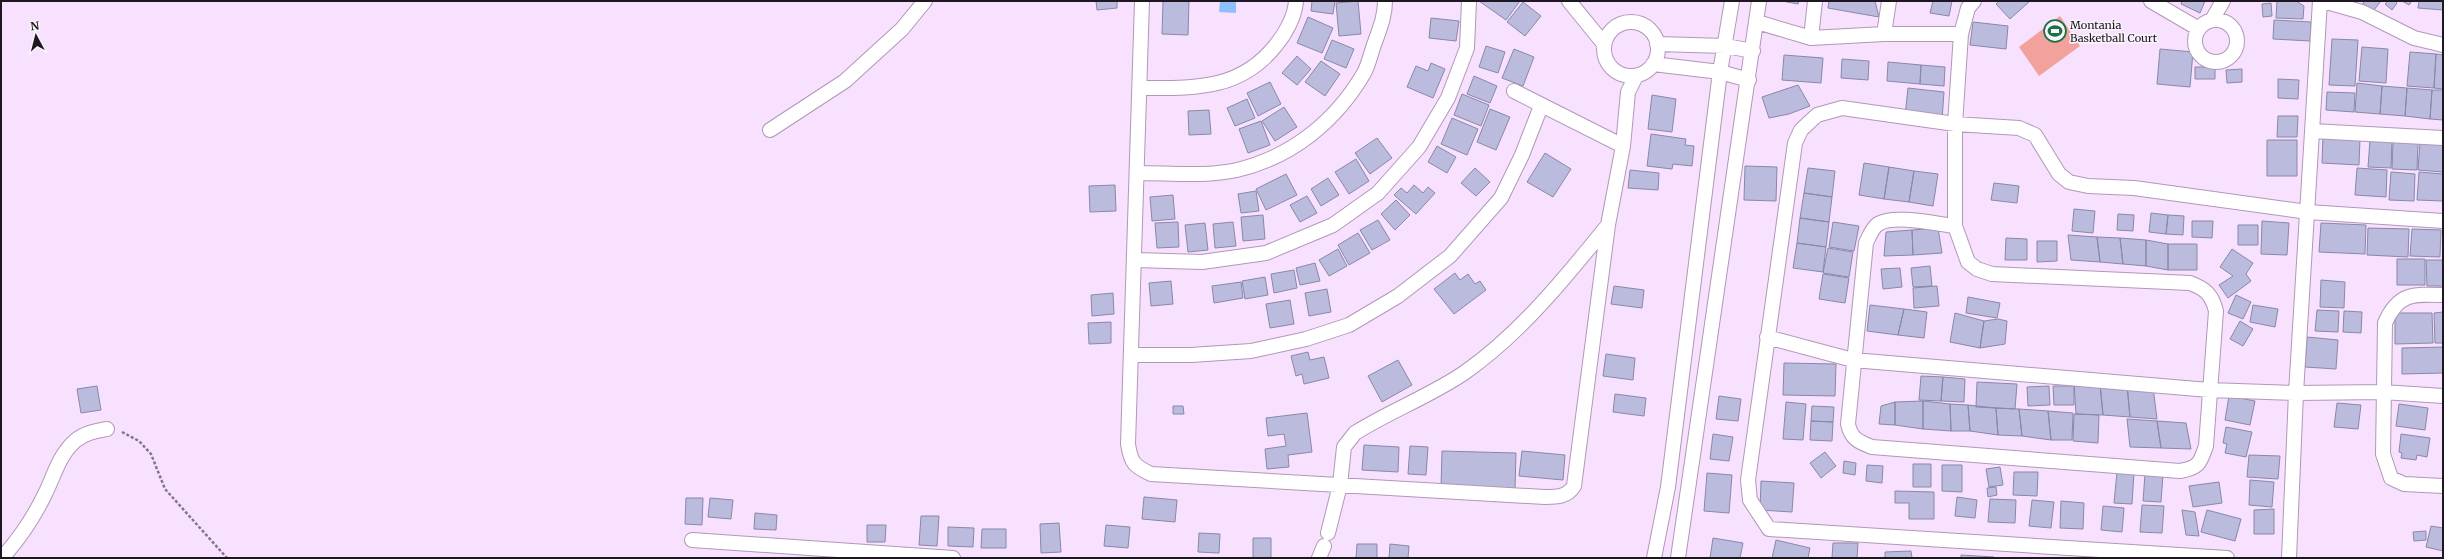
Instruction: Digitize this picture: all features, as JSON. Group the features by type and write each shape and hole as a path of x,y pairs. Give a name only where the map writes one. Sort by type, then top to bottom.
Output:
{"street":[{"path":"770,130 845,81 902,30 925,1"},
{"path":"1142,1 1128,444 1130,458 1138,468 1151,474 1545,497 1561,496 1570,493 1574,486 1608,225 1623,146 1628,92 1636,76"},
{"path":"1140,88 1188,88 1229,81 1263,62 1284,35 1296,1"},
{"path":"1137,172 1197,174 1236,170 1265,161 1302,143 1340,108 1364,72 1385,13 1385,1"},
{"path":"1135,260 1202,262 1266,253 1333,225 1378,193 1419,147 1448,98 1467,48 1469,1"},
{"path":"1569,1 1604,44"},
{"path":"1654,558 1668,487 1720,72 1726,46 1732,1"},
{"path":"1678,558 1754,51 1759,1"},
{"path":"1811,38 1815,1"},
{"path":"1884,34 1889,1"},
{"path":"1956,226 1892,219 1877,224 1871,232 1866,243 1853,360 1848,424 1850,434 1856,441 1872,447 2180,471 2193,469 2200,462 2206,446 2216,311 2212,298 2205,289 2190,283 1992,274 1977,269 1968,262 1956,226 1955,124 1961,34 1968,8 1974,1"},
{"path":"2151,1 2199,29"},
{"path":"2212,20 2228,24 2237,37 2237,45 2228,59 2212,61 2204,58 2196,45 2199,29 2212,20 2223,1"},
{"path":"2289,558 2296,393 2321,1 2362,12 2414,38 2443,45"},
{"path":"1631,22 1640,24 1648,29 1658,44 1658,51 1649,70 1636,76 1627,76 1611,68 1604,52 1604,44 1614,28 1631,22"},
{"path":"1757,22 1811,38 1884,34 1961,34"},
{"path":"1658,44 1726,46 1754,51"},
{"path":"1653,64 1720,72 1749,80"},
{"path":"1514,91 1541,106 1623,146"},
{"path":"1131,355 1191,355 1251,351 1306,339 1349,325 1398,296 1450,256 1501,198 1522,155 1541,106"},
{"path":"2227,558 1769,529 1750,500 1748,480 1795,143 1801,130 1817,115 1842,108 1955,124 2019,128 2035,135 2059,174 2069,182 2088,186 2134,188 2308,212 2443,220"},
{"path":"2312,131 2443,138"},
{"path":"1324,546 1340,486 1344,447 1355,433 1464,372 1507,338 1566,277 1608,225"},
{"path":"2443,295 2422,294 2402,299 2392,308 2385,323 2383,392 2383,454 2391,478 2404,484 2443,486"},
{"path":"1767,337 1853,360 2209,390 2296,393 2383,392 2443,396"},
{"path":"2,558 19,540 45,495 62,457 75,440 90,432 107,429"},
{"path":"692,540 953,558"}],"path":[{"path":"107,429 126,433 139,441 151,454 165,489 227,558"}],"shaded area":[{"name":"Montania Basketball Court","path":"2060,16 2080,46 2039,76 2019,47"}],"water":[{"path":"1220,1 1236,1 1236,13 1219,12"}],"building":[{"path":"1096,1 1117,1 1117,8 1097,10"},
{"path":"1163,1 1189,1 1188,35 1162,34"},
{"path":"1312,1 1335,1 1333,14 1311,11"},
{"path":"1358,1 1361,34 1339,36 1336,3"},
{"path":"1479,1 1520,1 1506,20"},
{"path":"1782,1 1799,1 1798,4"},
{"path":"1829,1 1875,1 1879,17 1828,8"},
{"path":"1933,1 1952,1 1949,16 1930,13"},
{"path":"1999,1 2030,1 2010,19 1996,4"},
{"path":"2182,1 2205,1 2200,13 2181,4"},
{"path":"2277,1 2296,1 2304,6 2303,19 2276,18"},
{"path":"2364,1 2381,1 2374,10 2363,4"},
{"path":"2388,1 2395,1 2397,3 2392,10 2385,4"},
{"path":"2402,1 2412,1 2409,5"},
{"path":"2419,1 2443,1 2443,10 2418,8"},
{"path":"1523,2 1541,16 1525,36 1507,22"},
{"path":"2271,3 2272,16 2263,17 2262,4"},
{"path":"1308,17 1333,28 1322,53 1297,43"},
{"path":"1431,18 1459,21 1456,41 1429,38"},
{"path":"2274,20 2311,22 2310,41 2273,39"},
{"path":"1973,22 2008,26 2006,49 1970,45"},
{"path":"2332,39 2358,40 2355,86 2329,85"},
{"path":"1332,40 1354,49 1346,68 1324,59"},
{"path":"1486,46 1505,52 1498,73 1479,67"},
{"path":"2362,47 2388,49 2386,83 2359,81"},
{"path":"1514,49 1534,57 1523,86 1502,78"},
{"path":"2160,49 2193,52 2190,87 2157,84"},
{"path":"2410,52 2436,54 2434,88 2407,86"},
{"path":"2436,54 2443,55 2443,89 2434,88"},
{"path":"1784,55 1823,58 1821,83 1782,80"},
{"path":"1297,56 1311,69 1297,85 1282,73"},
{"path":"1842,59 1869,61 1868,80 1841,78"},
{"path":"1321,61 1340,74 1325,96 1305,82"},
{"path":"1888,62 1921,65 1920,84 1887,81"},
{"path":"1431,63 1445,69 1433,98 1407,87 1416,66 1428,71"},
{"path":"1921,65 1945,67 1944,86 1920,84"},
{"path":"2195,67 2215,67 2215,79 2195,79"},
{"path":"2242,69 2242,82 2227,83 2226,70"},
{"path":"1474,76 1497,86 1490,103 1467,94"},
{"path":"2278,79 2299,80 2298,99 2278,98"},
{"path":"1270,82 1281,104 1258,116 1247,93"},
{"path":"2357,83 2382,86 2380,114 2355,112"},
{"path":"1798,85 1810,106 1789,114 1769,118 1762,97"},
{"path":"2382,86 2407,88 2405,116 2380,114"},
{"path":"1908,88 1944,92 1942,120 1905,116"},
{"path":"2407,88 2432,90 2430,119 2405,116"},
{"path":"2432,90 2443,90 2443,120 2430,119"},
{"path":"2327,92 2355,93 2354,112 2326,110"},
{"path":"1462,94 1489,105 1481,126 1454,115"},
{"path":"1652,95 1676,99 1672,132 1648,129"},
{"path":"1247,99 1255,118 1235,126 1227,108"},
{"path":"1284,107 1297,127 1275,141 1262,121"},
{"path":"1490,109 1510,117 1496,150 1477,142"},
{"path":"1209,110 1211,134 1189,135 1188,111"},
{"path":"2278,116 2298,116 2297,137 2277,137"},
{"path":"1452,118 1478,129 1467,155 1441,144"},
{"path":"1261,121 1270,145 1248,153 1239,129"},
{"path":"1651,134 1686,139 1685,145 1694,146 1692,166 1673,164 1672,169 1647,166"},
{"path":"2323,136 2360,138 2359,165 2322,163"},
{"path":"1377,138 1392,158 1370,174 1355,153"},
{"path":"2267,140 2297,140 2297,176 2267,176"},
{"path":"2370,140 2392,140 2391,168 2368,167"},
{"path":"2393,142 2418,143 2417,170 2392,169"},
{"path":"2420,143 2443,144 2443,172 2418,170"},
{"path":"1437,146 1456,157 1447,173 1428,162"},
{"path":"1545,153 1571,169 1553,197 1527,182"},
{"path":"1356,159 1369,181 1349,194 1335,172"},
{"path":"1864,163 1889,167 1884,199 1859,195"},
{"path":"1745,166 1777,167 1776,201 1744,200"},
{"path":"1889,167 1914,171 1909,202 1884,199"},
{"path":"1475,168 1490,182 1476,196 1461,183"},
{"path":"1808,168 1835,171 1832,197 1804,193"},
{"path":"2357,168 2387,170 2386,197 2355,195"},
{"path":"1630,170 1659,173 1658,190 1628,188"},
{"path":"1914,171 1938,174 1933,206 1909,202"},
{"path":"2391,172 2415,174 2414,201 2389,200"},
{"path":"2419,172 2443,174 2443,201 2417,200"},
{"path":"1286,174 1297,195 1266,210 1256,189"},
{"path":"1328,178 1339,195 1321,206 1311,189"},
{"path":"1994,183 2019,186 2017,203 1991,200"},
{"path":"1115,185 1116,211 1090,212 1089,186"},
{"path":"1414,185 1423,193 1428,187 1435,193 1416,214 1394,195 1401,188 1407,193"},
{"path":"1256,191 1259,211 1241,213 1238,194"},
{"path":"1804,193 1832,197 1829,222 1800,218"},
{"path":"1173,195 1175,219 1152,221 1150,197"},
{"path":"1307,196 1317,213 1300,222 1290,205"},
{"path":"1396,200 1410,215 1395,230 1381,214"},
{"path":"2074,209 2095,211 2093,233 2072,231"},
{"path":"2151,213 2168,215 2166,234 2149,232"},
{"path":"2118,214 2134,215 2133,231 2117,230"},
{"path":"1263,215 1265,239 1243,241 1241,217"},
{"path":"2168,215 2184,216 2183,235 2166,234"},
{"path":"1800,218 1829,222 1826,247 1797,243"},
{"path":"1378,220 1390,240 1372,250 1360,230"},
{"path":"2192,221 2213,221 2212,238 2192,237"},
{"path":"2262,221 2289,223 2287,255 2261,254"},
{"path":"1178,222 1179,247 1157,248 1155,223"},
{"path":"1233,222 1236,246 1215,248 1213,224"},
{"path":"1833,222 1859,226 1854,251 1829,247"},
{"path":"1205,223 1208,250 1188,252 1185,225"},
{"path":"2321,223 2366,225 2365,254 2319,252"},
{"path":"2238,225 2258,225 2258,245 2238,245"},
{"path":"1938,228 1942,253 1913,255 1912,230"},
{"path":"2368,228 2409,229 2408,257 2367,255"},
{"path":"2412,229 2441,230 2440,257 2410,256"},
{"path":"1912,230 1913,255 1884,256 1886,232"},
{"path":"1358,233 1370,253 1349,265 1338,245"},
{"path":"2068,235 2097,237 2100,262 2071,260"},
{"path":"2097,237 2120,238 2123,264 2100,262"},
{"path":"2006,238 2027,239 2027,260 2005,260"},
{"path":"2120,238 2146,240 2146,266 2123,264"},
{"path":"2146,240 2168,244 2168,270 2146,266"},
{"path":"2037,241 2057,241 2057,261 2037,262"},
{"path":"1797,243 1826,247 1823,272 1793,268"},
{"path":"2168,244 2197,244 2197,270 2168,270"},
{"path":"1828,248 1853,252 1849,277 1823,273"},
{"path":"1338,249 1347,266 1329,276 1319,260"},
{"path":"2232,249 2253,263 2246,274 2251,281 2228,298 2219,285 2233,276 2220,267"},
{"path":"2397,259 2425,259 2425,285 2397,285"},
{"path":"2426,260 2443,260 2443,286 2427,286"},
{"path":"1315,263 1320,281 1300,285 1296,268"},
{"path":"1930,266 1932,286 1913,287 1911,268"},
{"path":"1900,268 1902,287 1883,289 1881,269"},
{"path":"1294,270 1297,288 1274,293 1271,274"},
{"path":"1455,273 1460,280 1468,274 1475,284 1480,281 1486,290 1454,314 1434,289"},
{"path":"1823,274 1849,278 1845,303 1819,299"},
{"path":"1265,277 1268,295 1245,299 1242,281"},
{"path":"2321,280 2345,282 2344,308 2320,307"},
{"path":"1171,281 1173,304 1151,306 1149,283"},
{"path":"1241,282 1243,298 1214,303 1212,286"},
{"path":"1614,286 1644,290 1642,308 1611,304"},
{"path":"1937,286 1939,306 1914,308 1913,288"},
{"path":"1327,289 1331,312 1309,316 1305,293"},
{"path":"1113,293 1114,314 1092,316 1091,295"},
{"path":"2236,295 2251,302 2243,319 2228,313"},
{"path":"1968,297 2000,303 1997,318 1966,313"},
{"path":"1290,300 1294,324 1270,328 1266,304"},
{"path":"1870,305 1904,309 1898,335 1867,331"},
{"path":"2253,305 2278,309 2275,327 2250,322"},
{"path":"1904,309 1927,312 1924,338 1898,335"},
{"path":"2317,310 2339,311 2338,332 2315,331"},
{"path":"2344,311 2362,312 2361,333 2343,332"},
{"path":"2443,312 2443,343 2435,343 2434,313"},
{"path":"1955,313 1984,321 1980,348 1950,342"},
{"path":"2395,313 2432,313 2433,343 2395,344"},
{"path":"1998,319 2007,321 2005,344 1980,348 1984,321"},
{"path":"2240,321 2253,329 2243,346 2230,339"},
{"path":"1111,322 1111,343 1089,344 1088,323"},
{"path":"2307,337 2338,340 2336,369 2305,367"},
{"path":"2443,347 2443,373 2402,374 2402,348"},
{"path":"1308,352 1310,360 1324,357 1329,378 1304,384 1302,374 1296,376 1291,356"},
{"path":"1606,354 1635,358 1633,380 1603,376"},
{"path":"1398,360 1412,385 1382,402 1368,376"},
{"path":"1784,363 1836,364 1835,396 1783,395"},
{"path":"1921,376 1943,377 1941,401 1919,400"},
{"path":"1943,377 1965,379 1964,402 1941,401"},
{"path":"1977,382 2017,384 2015,409 1976,407"},
{"path":"2074,383 2100,384 2103,415 2076,414"},
{"path":"2100,384 2127,385 2130,417 2103,415"},
{"path":"2127,385 2153,387 2157,419 2130,417"},
{"path":"97,386 101,410 81,413 77,389"},
{"path":"2049,386 2050,405 2028,406 2027,387"},
{"path":"2053,386 2074,386 2074,405 2054,405"},
{"path":"1615,394 1646,398 1644,416 1613,412"},
{"path":"1719,396 1741,399 1738,421 1716,419"},
{"path":"2229,396 2255,401 2250,425 2225,420"},
{"path":"1923,401 1923,429 1895,425 1895,402"},
{"path":"1923,401 1950,404 1951,431 1923,429"},
{"path":"1786,402 1806,404 1803,440 1783,439"},
{"path":"1895,402 1895,425 1879,424 1881,406"},
{"path":"2337,403 2361,405 2358,429 2334,427"},
{"path":"1950,404 1968,405 1970,431 1951,431"},
{"path":"2399,404 2428,408 2425,430 2396,426"},
{"path":"1968,405 1996,408 1998,435 1970,431"},
{"path":"1173,406 1183,406 1184,414 1173,414"},
{"path":"1812,406 1834,407 1833,422 1811,421"},
{"path":"1996,408 2019,409 2022,436 1998,435"},
{"path":"2019,409 2048,411 2051,440 2022,436"},
{"path":"2048,411 2073,413 2072,440 2051,440"},
{"path":"1307,413 1312,452 1288,455 1289,467 1267,469 1265,449 1286,446 1284,434 1268,436 1266,418"},
{"path":"2074,414 2099,415 2098,443 2073,441"},
{"path":"2127,419 2157,421 2161,448 2130,447"},
{"path":"1811,421 1833,422 1832,441 1810,440"},
{"path":"2157,421 2186,423 2191,449 2161,448"},
{"path":"2226,427 2252,432 2246,457 2225,453 2227,444 2223,443"},
{"path":"1713,434 1733,437 1729,461 1710,459"},
{"path":"2401,434 2430,438 2427,457 2417,455 2416,460 2401,458 2402,453 2399,452"},
{"path":"1364,445 1399,447 1398,472 1362,470"},
{"path":"1410,446 1428,447 1426,475 1408,474"},
{"path":"1442,451 1516,453 1515,490 1441,488"},
{"path":"1522,451 1565,455 1563,480 1519,476"},
{"path":"1825,452 1836,466 1821,478 1810,463"},
{"path":"2249,455 2280,456 2278,479 2247,477"},
{"path":"1844,461 1856,463 1855,475 1843,473"},
{"path":"1913,464 1931,464 1931,487 1913,487"},
{"path":"1867,465 1883,466 1882,483 1866,481"},
{"path":"1942,465 1962,465 1962,492 1942,491"},
{"path":"2000,467 2003,485 1989,487 1986,469"},
{"path":"2014,472 2038,472 2037,496 2013,495"},
{"path":"2117,472 2134,473 2132,504 2114,503"},
{"path":"1707,473 1732,475 1729,513 1704,511"},
{"path":"2145,474 2163,475 2161,502 2143,501"},
{"path":"2250,480 2274,482 2272,507 2249,505"},
{"path":"1761,481 1794,483 1792,512 1760,510"},
{"path":"2219,482 2222,503 2193,507 2189,486"},
{"path":"1996,487 1997,495 1988,497 1987,488"},
{"path":"1895,491 1934,492 1934,519 1909,519 1909,503 1895,503"},
{"path":"1144,497 1177,500 1175,522 1142,519"},
{"path":"1957,497 1977,500 1975,518 1955,516"},
{"path":"686,498 703,498 702,525 685,524"},
{"path":"710,498 733,500 731,519 708,517"},
{"path":"1990,499 2016,500 2015,523 1988,522"},
{"path":"2032,500 2054,502 2051,528 2029,526"},
{"path":"2061,501 2084,503 2083,529 2060,528"},
{"path":"2142,505 2164,506 2162,533 2140,532"},
{"path":"2103,506 2124,508 2122,532 2101,530"},
{"path":"2274,509 2274,534 2254,534 2254,510"},
{"path":"2182,510 2195,512 2199,536 2186,535"},
{"path":"2207,510 2241,519 2235,541 2201,532"},
{"path":"755,513 777,515 776,530 754,529"},
{"path":"921,516 939,516 937,546 919,545"},
{"path":"1059,523 1061,552 1041,553 1040,524"},
{"path":"867,525 886,525 885,542 867,542"},
{"path":"1106,525 1130,527 1128,548 1104,546"},
{"path":"2431,526 2443,528 2443,551 2426,547"},
{"path":"948,527 974,528 973,547 948,546"},
{"path":"982,529 1006,529 1006,548 981,548"},
{"path":"2426,531 2426,540 2414,541 2413,532"},
{"path":"1199,533 1220,534 1219,553 1198,552"},
{"path":"1253,538 1271,538 1271,558 1253,558"},
{"path":"1713,538 1743,543 1740,558 1710,558"},
{"path":"1776,540 1810,548 1808,558 1772,558"},
{"path":"1833,543 1858,543 1857,558 1832,558"},
{"path":"1357,544 1377,544 1377,558 1356,558"},
{"path":"1390,544 1409,546 1408,558 1389,558"},
{"path":"1911,551 1912,558 1885,558 1885,552"},
{"path":"1961,555 1994,557 1994,558 1961,558"}],"place":[{"name":"Montania Basketball Court","path":"2055,31"}]}
